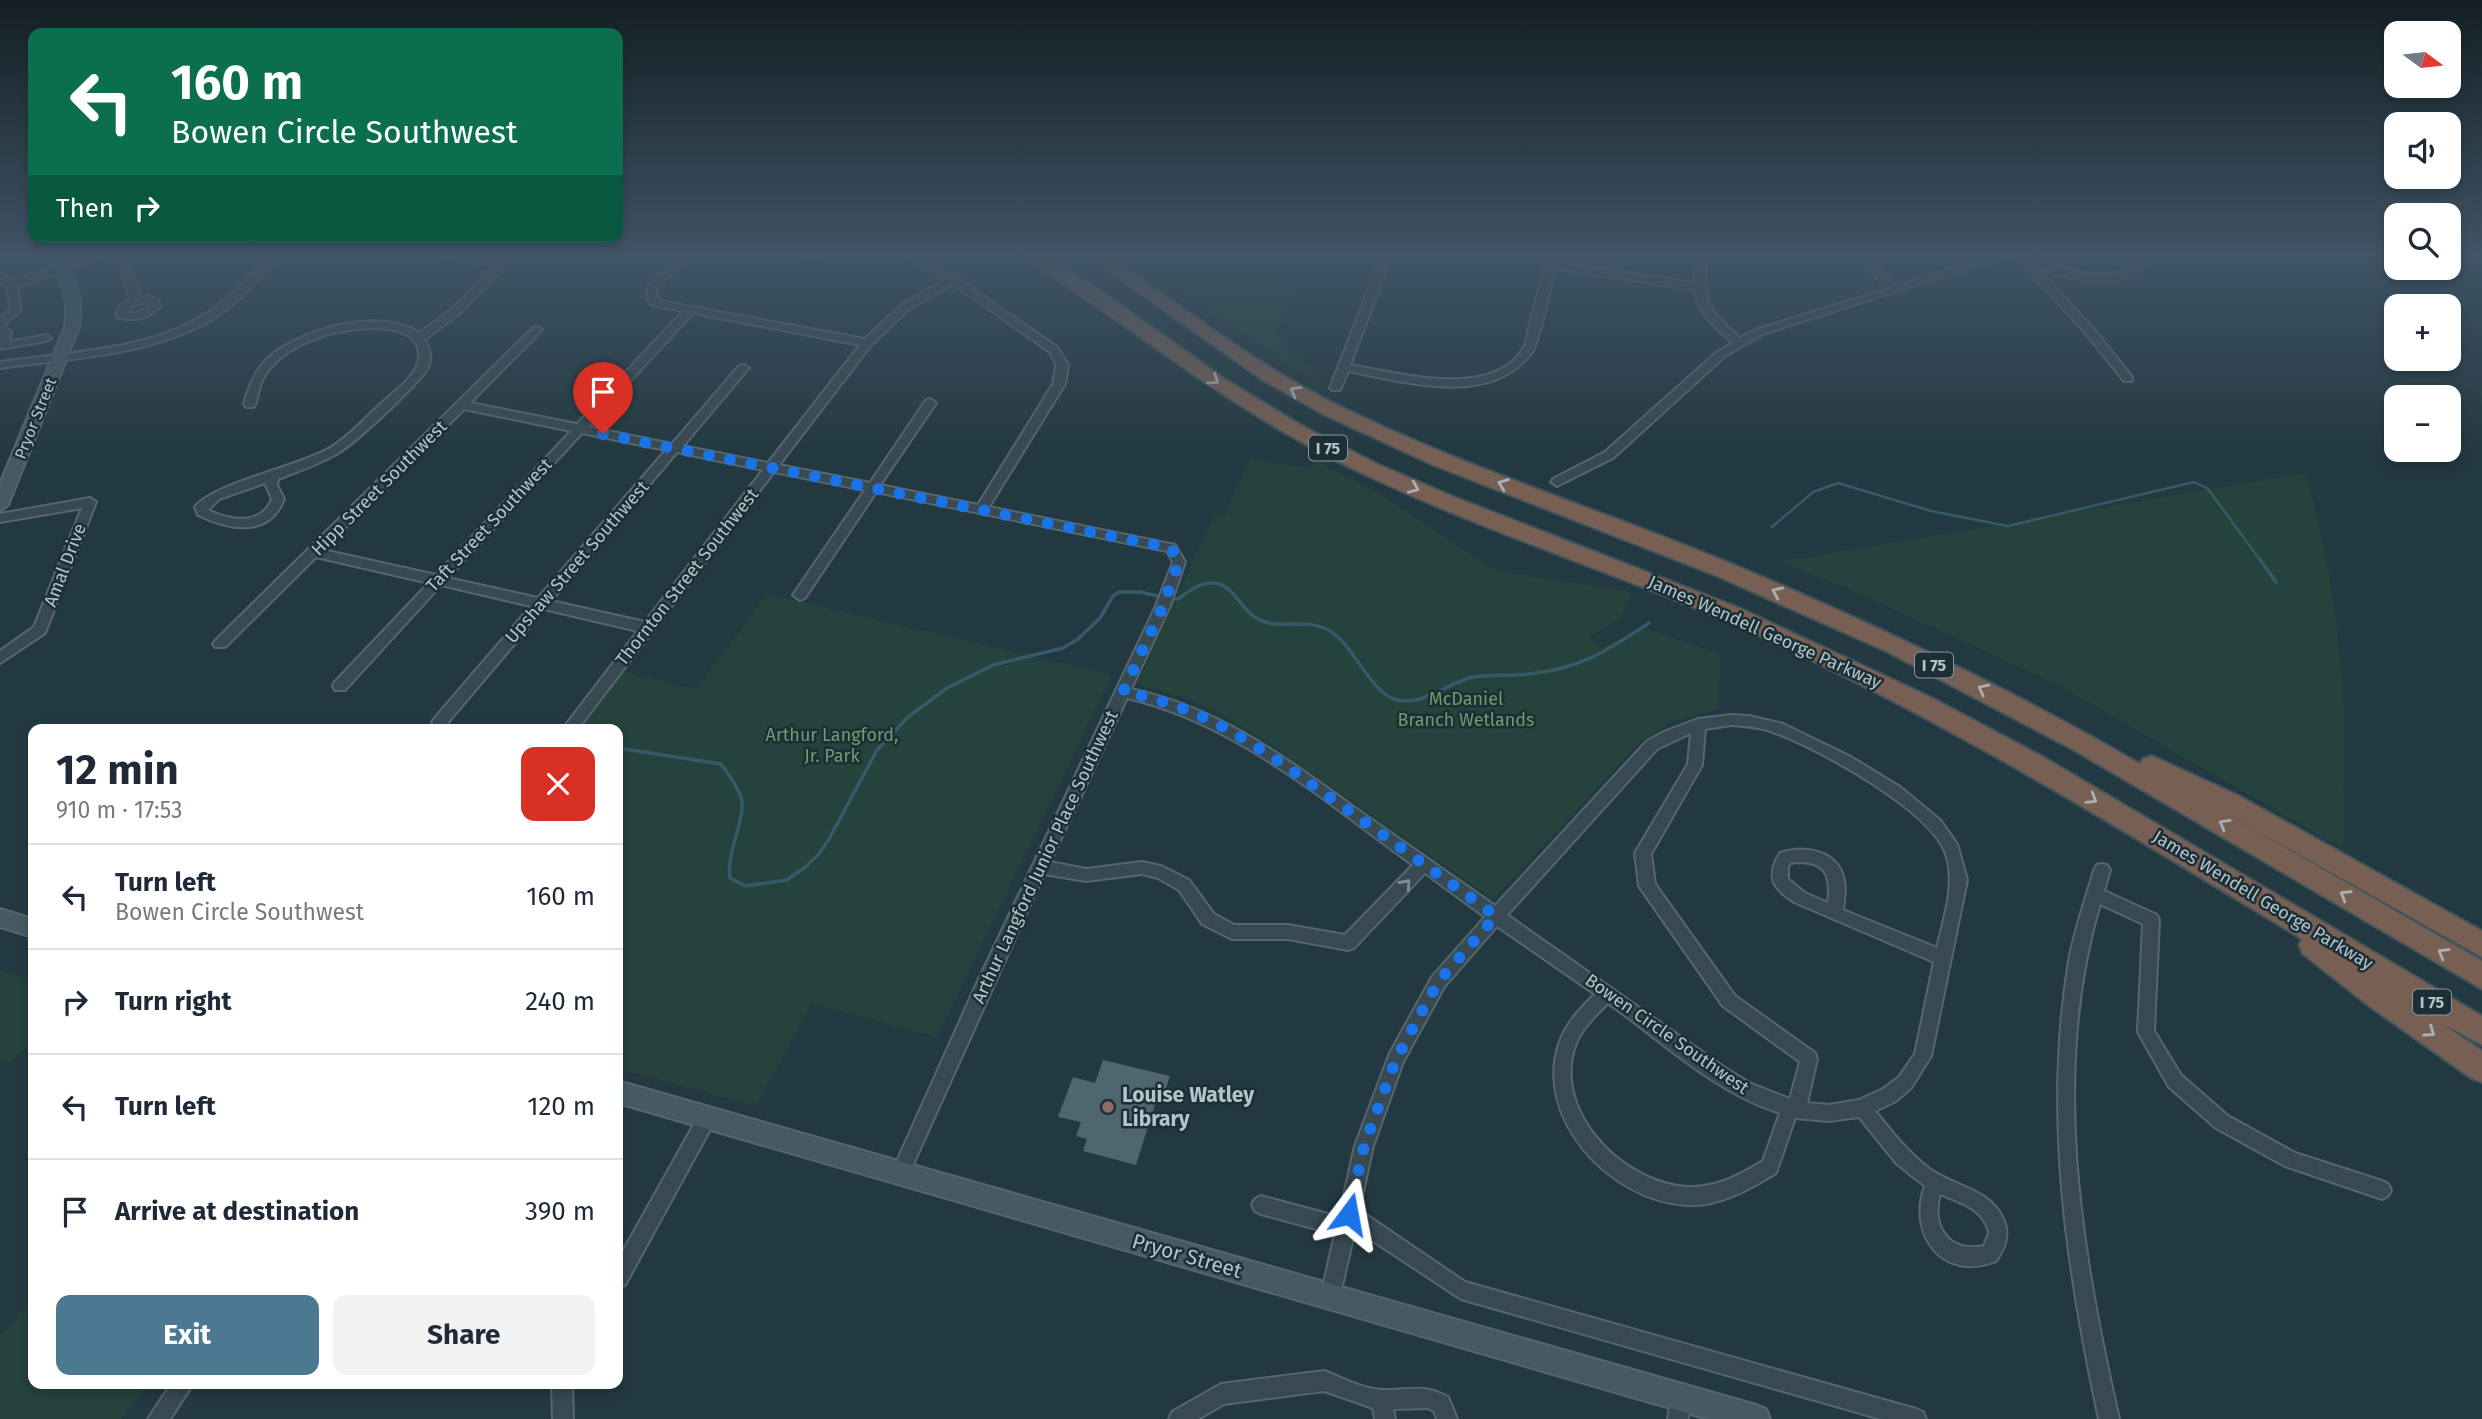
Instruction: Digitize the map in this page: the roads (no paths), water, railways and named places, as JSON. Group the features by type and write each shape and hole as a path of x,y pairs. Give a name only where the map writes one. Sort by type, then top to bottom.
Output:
{"highway":[{"name":"James Wendell George Parkway","path":"1130,321 1216,382 1319,444 1400,482 1650,580 1815,651 1921,704 2034,764 2217,872 2380,984 2482,1032"},
{"name":"I 75","path":"1190,321 1270,376 1354,423 1467,471 1764,586 1894,645 2014,705 2192,784 2286,847 2405,916"},
{"path":"2405,916 2482,945"},
{"path":"2405,916 2482,976"},
{"path":"2380,984 2482,1068"}],"main road":[{"name":"Pryor Street","path":"0,505 73,321"},
{"path":"0,918 28,926"},
{"name":"Pryor Street","path":"623,1093 1331,1296 1679,1408 1756,1419"}],"street":[{"path":"0,365 149,341 201,321"},
{"path":"418,339 442,321"},
{"name":"Taft Street Southwest","path":"340,686 679,321"},
{"path":"746,321 867,343"},
{"name":"Thornton Street Southwest","path":"574,724 867,343 890,321"},
{"path":"981,510 1059,384 1062,365 1054,350 1012,321"},
{"path":"1336,388 1362,321"},
{"path":"1344,367 1450,384 1481,381 1507,372 1521,362 1529,349 1536,321"},
{"path":"1716,321 1738,342"},
{"path":"1558,482 1609,455 1721,354 1738,342 1793,321"},
{"path":"2081,321 2128,379"},
{"path":"250,404 256,381 265,367 314,334 353,326 384,326 413,333 424,348 423,366 407,386 337,449 305,465 215,496 201,507 202,512 246,525 266,517 274,511 278,499 271,485 272,477"},
{"path":"0,327 6,332 2,346 46,338"},
{"name":"Hipp Street Southwest","path":"220,644 537,330"},
{"name":"Upshaw Street Southwest","path":"439,723 743,368"},
{"path":"800,594 930,403"},
{"name":"Arthur Langford Junior Place Southwest","path":"462,405 1171,548 1179,562 1163,606 983,988 900,1174"},
{"name":"Amal Drive","path":"0,519 90,502 40,630 0,658"},
{"path":"314,552 648,628"},
{"name":"Bowen Circle Southwest","path":"1123,692 1180,705 1224,725 1279,761 1496,916 1746,1091 1793,1109 1824,1113 1862,1107 1897,1092 1912,1077 1923,1056 1959,880 1957,860 1946,838 1931,820 1868,776 1799,737 1751,722 1731,720 1698,724 1676,731 1653,746 1496,916 1438,982 1396,1059 1364,1146 1331,1296"},
{"path":"1607,993 1578,1024 1569,1042 1563,1087 1584,1135 1615,1168 1649,1189 1686,1196 1734,1189 1770,1167 1809,1059 1728,1001 1647,886 1643,853 1695,765 1699,740 1698,724"},
{"path":"1042,867 1086,875 1142,868 1161,872 1184,885 1208,919 1232,932 1288,932 1348,943 1424,864"},
{"path":"2102,870 2076,966 2066,1053 2066,1098 2070,1203 2079,1267 2109,1419"},
{"path":"2095,894 2151,920 2146,1032 2175,1080 2222,1122 2291,1160 2382,1190"},
{"path":"1835,914 1943,958"},
{"path":"1862,1107 1890,1146 1935,1183 1983,1205 1994,1218 1998,1233 1997,1244 1989,1254 1965,1257 1947,1250 1935,1240 1927,1212 1935,1183"},
{"path":"623,1269 707,1118"},
{"path":"1261,1205 1348,1221 1461,1290 1916,1419"},
{"path":"1179,1419 1191,1409 1221,1394 1324,1381 1365,1397 1383,1409 1429,1398 1441,1404 1447,1419"},
{"path":"158,1419 179,1389"},
{"path":"562,1389 564,1419"}],"waterway":[{"path":"1772,527 1813,492 1838,483 1931,511 2008,526 2194,482 2208,489 2260,560"},
{"path":"2259,558 2276,582"},
{"path":"1171,598 1178,599 1202,585 1219,584 1231,591 1256,618 1275,624 1306,624 1327,629 1344,643 1371,680 1386,695 1404,701 1423,698 1469,678 1528,674 1564,668 1606,650 1649,623"},
{"path":"623,749 721,764 737,788 742,806 731,856 730,878 746,886 787,880 819,854 877,750 908,717 947,688 993,665 1063,648 1078,639 1100,618 1113,596 1119,592 1140,592 1163,597"}],"place":[{"name":"Louise Watley Library","path":"1108,1107"}],"park label":[{"name":"McDaniel Branch Wetlands","path":"1466,709"},
{"name":"Arthur Langford, Jr. Park","path":"832,745"}]}
